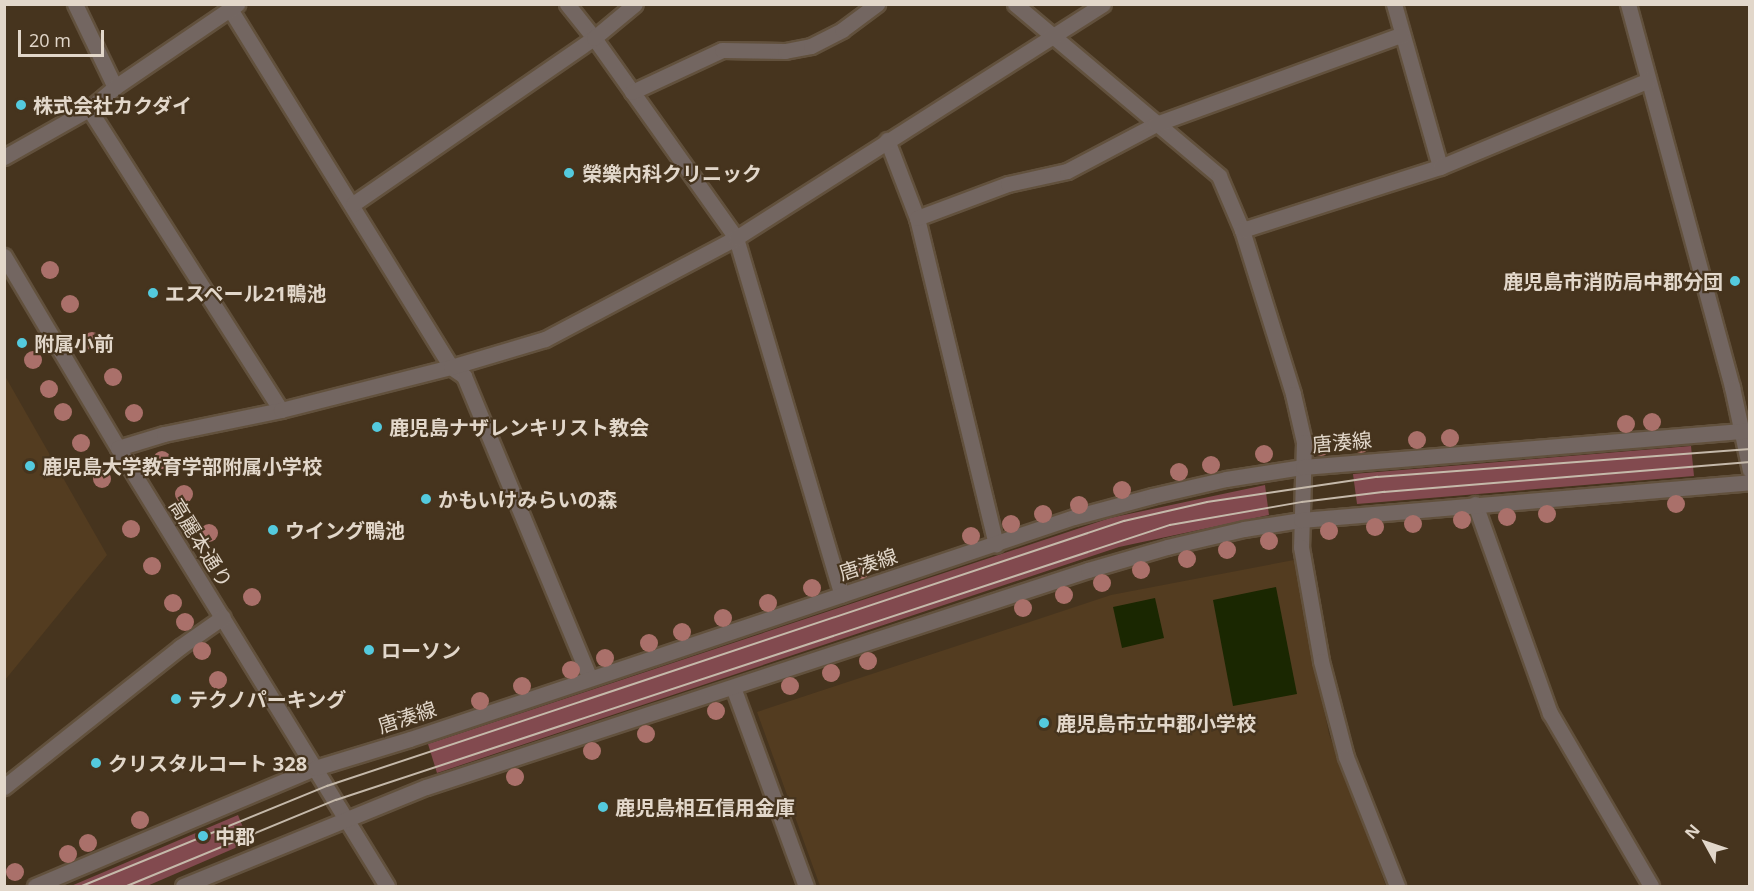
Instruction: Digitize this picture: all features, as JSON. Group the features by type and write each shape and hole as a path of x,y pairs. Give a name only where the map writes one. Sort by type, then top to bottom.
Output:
{"street":[{"path":"75,4 115,87"},
{"path":"567,4 594,38 736,238 842,595"},
{"path":"353,204 594,38 635,4"},
{"path":"632,92 722,50 785,51 810,46 842,30 877,4"},
{"path":"1015,4 1219,176 1242,230 1293,394 1304,442 1300,547 1323,672 1346,757 1396,886"},
{"path":"118,448 164,434 281,410 451,367 545,339 736,238 1103,4"},
{"path":"1394,4 1440,167"},
{"path":"1628,4 1647,81 1745,431 1749,470"},
{"path":"4,157 89,109 115,87 233,7 451,367 464,376 590,678"},
{"path":"917,218 1008,184 1067,171 1156,124 1401,35"},
{"path":"1242,230 1440,167 1647,81"},
{"path":"89,109 281,410"},
{"path":"887,140 917,218 996,544"},
{"name":"高麗本通り","path":"4,255 118,448 348,818 387,886"},
{"name":"唐湊線","path":"34,886 315,768 1074,518 1152,496 1226,479 1303,466 1745,431"},
{"path":"183,886 426,787 1088,570 1244,529 1301,520 1749,482"},
{"path":"1475,504 1550,713 1651,886"},
{"path":"4,787 180,646 223,617"},
{"path":"733,687 806,886"}],"shaded area":[{"name":"鹿児島大学教育学部附属小学校","path":"5,376 107,555 4,680"},
{"path":"1691,446 1694,476 1357,504 1353,474"},
{"path":"1265,485 1269,515 1119,547 437,773 428,744 1110,518"},
{"name":"鹿児島市立中郡小学校","path":"1294,560 1329,734 1386,886 820,886 757,712 1111,595"},
{"path":"1276,587 1297,694 1233,706 1213,600"},
{"path":"1155,598 1164,638 1122,648 1113,607"},
{"path":"238,815 249,842 147,886 71,886"}],"tram line":[{"path":"82,886 327,786 1124,521 1207,502 1377,477 1750,449"},
{"path":"127,886 336,800 1170,525 1302,502 1384,492 1750,462"}],"place":[{"name":"株式会社カクダイ","path":"21,105"},
{"name":"榮樂内科クリニック","path":"569,173"},
{"name":"鹿児島市消防局中郡分団","path":"1735,281"},
{"name":"エスペール21鴨池","path":"153,293"},
{"name":"附属小前","path":"22,343"},
{"name":"鹿児島ナザレンキリスト教会","path":"377,427"},
{"name":"鹿児島大学教育学部附属小学校","path":"30,466"},
{"name":"かもいけみらいの森","path":"426,499"},
{"name":"ウイング鴨池","path":"273,530"},
{"name":"ローソン","path":"369,650"},
{"name":"テクノパーキング","path":"176,699"},
{"name":"鹿児島市立中郡小学校","path":"1044,723"},
{"name":"クリスタルコート 328","path":"96,763"},
{"name":"鹿児島相互信用金庫","path":"603,807"},
{"name":"中郡","path":"203,836"}]}
